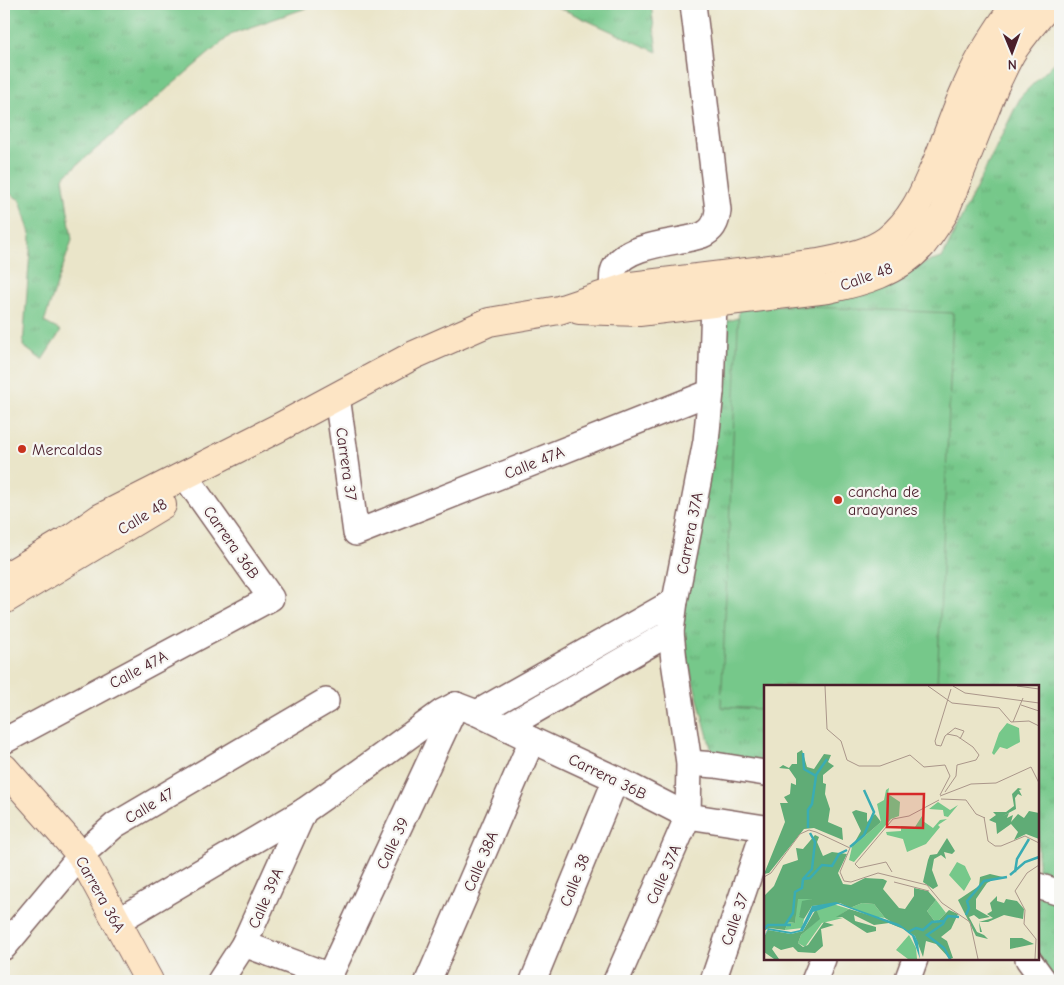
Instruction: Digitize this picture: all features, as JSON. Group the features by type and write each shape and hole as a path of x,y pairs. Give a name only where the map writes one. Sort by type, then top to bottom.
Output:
{"main road":[{"name":"Calle 48","path":"4,578 73,538 100,518 278,428 414,356 489,322 559,310 631,286 819,263 866,251 886,240 901,227 920,200 969,80 987,46 1016,4"},
{"name":"Calle 48","path":"559,310 639,312 819,290 849,285 891,269 907,259 921,246 944,213 1003,69 1018,44 1050,4"},
{"name":"Calle 48","path":"4,600 192,486 278,428"},
{"name":"Calle 48","path":"4,557 72,525 100,518"},
{"name":"Carrera 36A","path":"4,768 82,855 149,981"}],"street":[{"path":"613,292 614,269 619,261 628,254 651,246 707,233 714,227 717,219 718,210 692,4"},
{"name":"Carrera 37A","path":"689,763 674,661 672,632 704,450 711,392 714,302"},
{"name":"Calle 47A","path":"356,532 711,392"},
{"name":"Carrera 37","path":"337,396 356,532"},
{"name":"Carrera 36B","path":"192,486 272,598"},
{"name":"Calle 47A","path":"4,741 272,598"},
{"path":"116,922 304,811 442,712 467,709 676,602"},
{"path":"506,727 672,632"},
{"name":"Calle 47","path":"4,947 82,855 115,826 326,701"},
{"name":"Carrera 36B","path":"467,709 688,816 764,828"},
{"name":"Calle 39","path":"328,978 467,709"},
{"name":"Calle 38A","path":"428,981 532,740"},
{"path":"689,763 764,773"},
{"name":"Calle 37A","path":"616,981 688,816 689,763"},
{"name":"Calle 38","path":"533,981 616,780"},
{"name":"Calle 39A","path":"220,981 244,944 304,811"},
{"name":"Calle 37","path":"712,981 764,831"},
{"path":"244,944 328,978"},
{"path":"814,981 823,960"},
{"path":"907,981 916,960"},
{"path":"1029,960 1044,981"}],"green space":[{"path":"4,4 318,4 233,33 63,177 72,240 44,322 61,331 42,360 23,346 31,237 20,200 4,190"},
{"path":"551,4 651,4 657,52"},
{"path":"1060,57 1060,981 1057,981 1037,960 1039,960 1039,685 764,685 764,762 712,752 678,625 724,322 942,258 1021,96"},
{"name":"cancha de araayanes","path":"739,304 953,313 937,685 764,685 764,709 721,707"}],"place":[{"name":"Mercaldas","path":"22,449"},
{"name":"cancha de araayanes","path":"838,500"}]}
